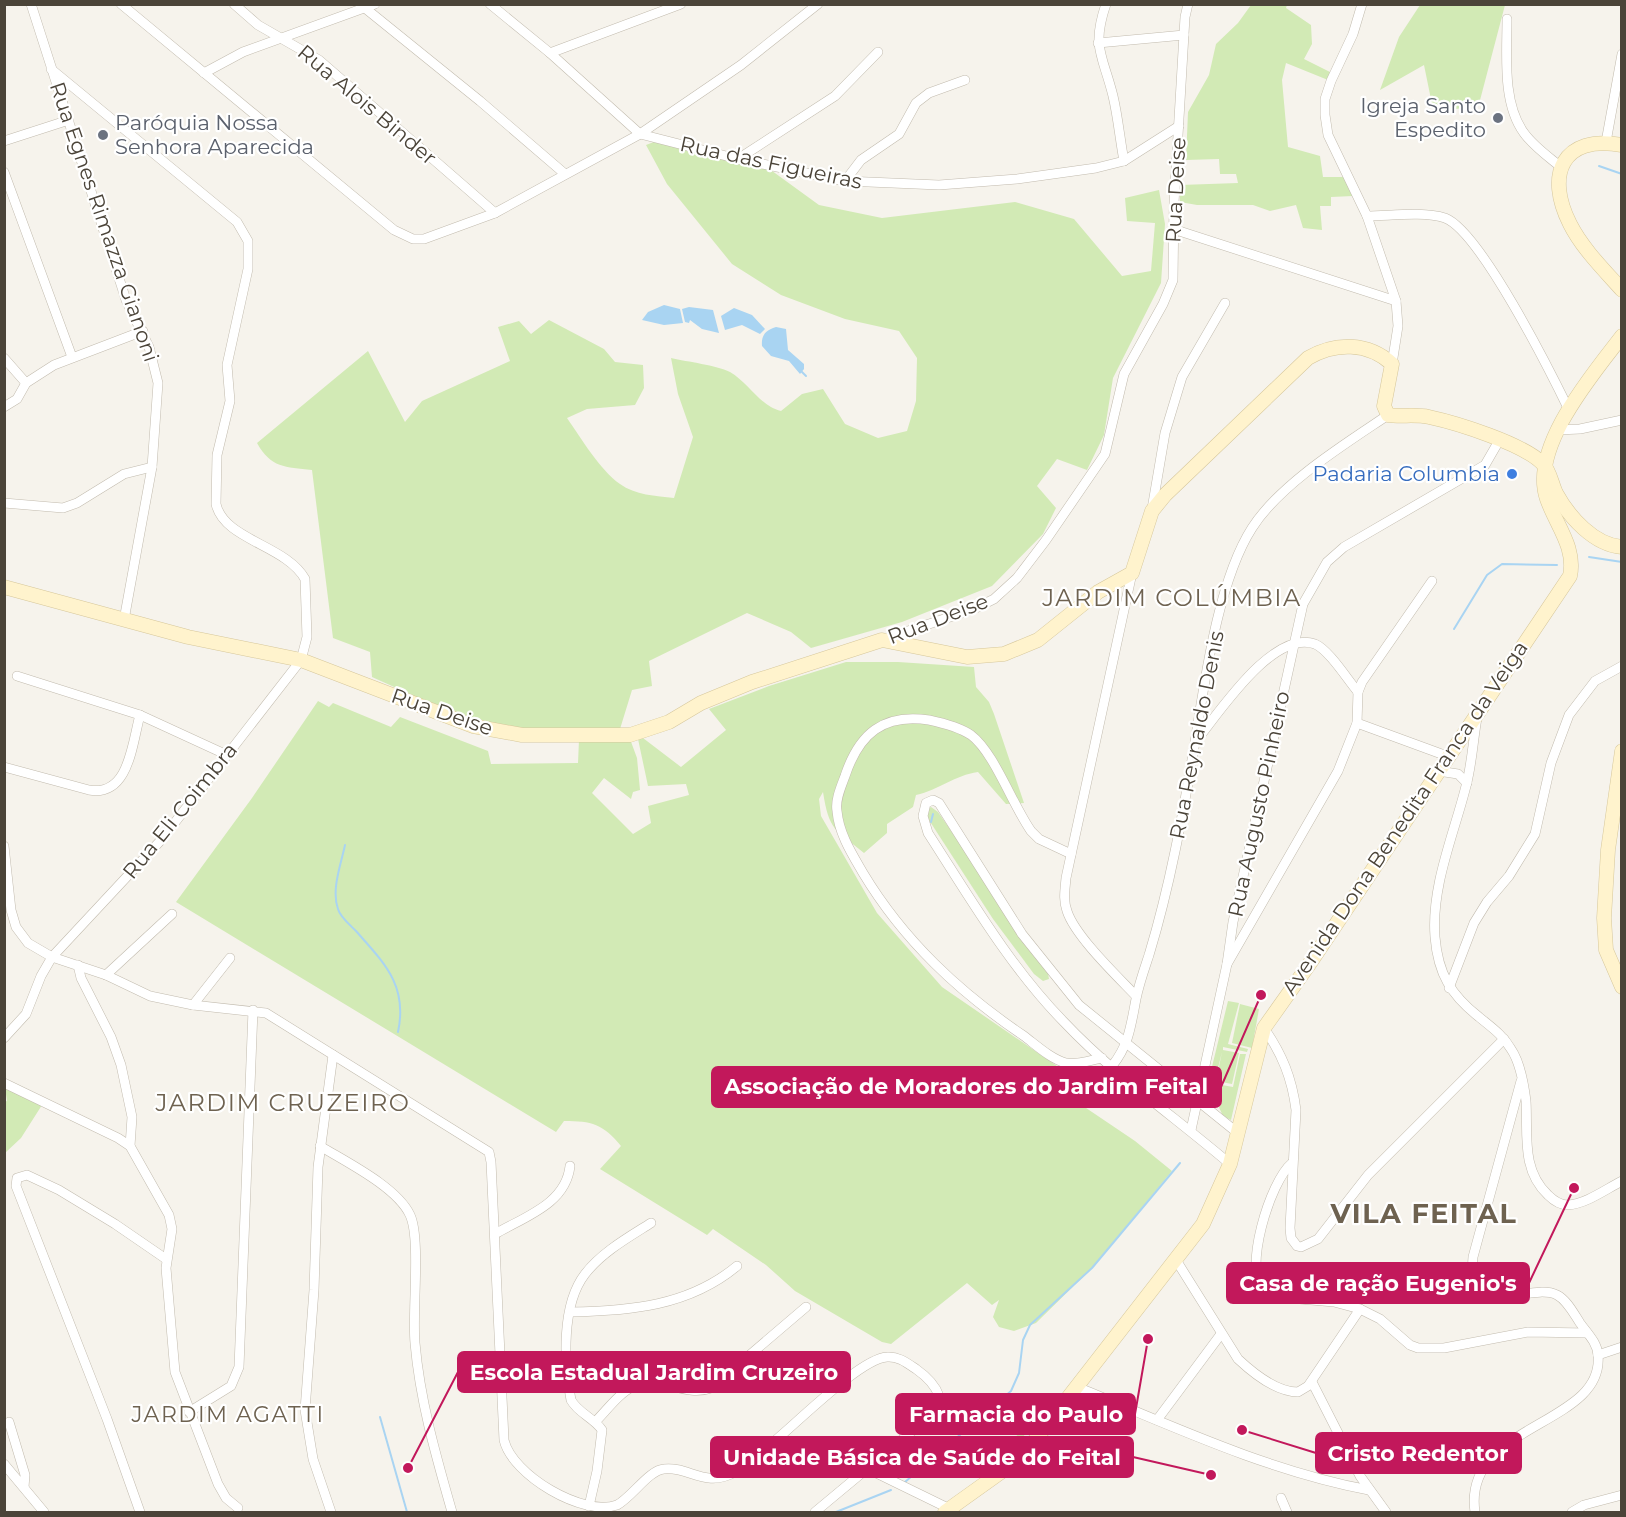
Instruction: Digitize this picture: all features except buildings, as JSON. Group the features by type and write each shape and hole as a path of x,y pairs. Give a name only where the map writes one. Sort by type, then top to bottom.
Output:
{"street":[{"name":"Rua Egnes Rimazza Gianoni","path":"31,4 126,300 143,331 155,365 158,383 152,467 124,620"},
{"path":"121,4 402,235 424,239 436,237 495,213 640,134 741,65 818,4"},
{"name":"Rua Alois Binder","path":"234,4 258,26 319,60 495,213"},
{"path":"204,73 243,52 362,6 375,4"},
{"path":"490,4 550,53 640,134"},
{"path":"550,53 681,4"},
{"path":"1106,4 1098,43 1113,96 1124,161"},
{"name":"Rua Deise","path":"4,587 213,643 301,660 473,726 522,735 607,736 648,730 669,722 701,703 752,682 974,609 994,599 1017,578 1060,521 1105,454 1124,374 1173,280 1173,228 1184,35 1188,4"},
{"path":"1362,4 1353,34 1325,99 1325,116 1328,135 1367,216 1396,301 1397,334 1384,406 1388,415 1431,417 1500,439 1545,465 1556,492 1572,516 1605,544 1622,547"},
{"path":"362,6 480,101 565,174"},
{"path":"1507,19 1509,92 1516,120 1530,140 1562,168"},
{"path":"1098,43 1184,35"},
{"path":"738,159 835,96 878,52"},
{"path":"1606,142 1622,54"},
{"path":"51,69 203,193 244,230 249,253 248,269 227,365 230,401 217,455 216,504 218,511 228,522 254,541 289,560 300,571 304,579 307,631 306,647 301,660"},
{"path":"845,181 861,160 899,134 916,103 929,93 965,80"},
{"path":"4,141 69,120"},
{"name":"Rua das Figueiras","path":"640,134 738,159 845,181 939,185 993,182 1096,168 1124,161 1179,126"},
{"path":"1622,146 1606,142 1576,148 1568,154 1562,168 1561,194 1571,226 1622,290"},
{"path":"4,172 72,357"},
{"path":"1367,216 1431,216 1446,219 1457,226 1495,277 1548,367 1569,410"},
{"path":"1173,228 1396,301"},
{"path":"1136,996 1090,944 1068,913 1064,898 1071,854 1132,573 1152,511 1165,433 1182,377 1225,303"},
{"path":"5,408 17,399 26,383 72,357 143,331"},
{"name":"Avenida Dona Benedita Franca da Veiga","path":"948,1511 1015,1462 1077,1387 1203,1224 1230,1164 1264,1028 1271,1014 1308,966 1570,576 1570,552 1547,500 1544,487 1545,465 1558,430 1569,410 1622,336"},
{"path":"1152,511 1165,495 1308,357 1331,347 1356,347 1378,353 1392,364"},
{"path":"4,358 26,383"},
{"name":"Rua Reynaldo Denis","path":"1112,1066 1127,1046 1136,996 1165,901 1195,742 1202,687 1228,582 1252,528 1300,479 1388,415"},
{"path":"1558,430 1580,429 1622,420"},
{"name":"Rua Augusto Pinheiro","path":"1191,1130 1303,604 1327,562 1344,547 1485,465 1500,439"},
{"path":"4,502 63,508 77,503 124,474 152,467"},
{"path":"882,640 967,657 1004,654 1038,640 1098,592 1132,573"},
{"path":"1227,964 1326,797 1357,723 1358,692 1370,667 1432,581"},
{"path":"1195,742 1254,670 1268,657 1293,643 1314,644 1324,649 1358,692"},
{"name":"Rua Eli Coimbra","path":"4,1038 26,1014 52,957 162,839 301,660"},
{"path":"1449,988 1474,923 1530,847 1551,763 1569,715 1595,681 1622,666"},
{"path":"17,676 140,715 227,755"},
{"path":"1478,711 1467,783 1447,852 1436,919 1440,960 1449,988 1455,996 1504,1039 1513,1050 1522,1078 1526,1102 1527,1152 1536,1181 1546,1194 1555,1201 1567,1205 1587,1198 1622,1180"},
{"path":"4,767 88,790 101,792 110,789 119,783 125,770 140,715"},
{"path":"1071,854 1048,844 1031,831 983,748 972,736 939,722 903,718 887,721 876,729 850,761 836,809 840,829 858,864 899,926 947,978 988,1011 1058,1059 1075,1063 1102,1058"},
{"path":"1357,723 1447,756"},
{"path":"1622,751 1618,793 1608,850 1604,933 1606,950 1622,987"},
{"path":"1438,771 1458,774 1467,783"},
{"path":"1230,1164 1102,1058 1062,1021 1008,955 928,834 923,816 926,803 933,800 939,803 1022,934 1078,1005 1239,1134"},
{"path":"4,846 16,927 28,943 52,957 106,975 150,996 193,1005 253,1010 286,1023 333,1055 486,1148 491,1162 502,1414 506,1449 532,1479 550,1492 589,1506 609,1507 618,1504 656,1471 664,1469 696,1477 726,1477 750,1462 854,1375 880,1358 889,1356 901,1359 932,1382 939,1396 934,1413 815,1512"},
{"path":"1237,908 1244,914 1254,915"},
{"path":"106,975 172,914"},
{"path":"193,1005 230,958"},
{"path":"78,965 81,978 111,1037 121,1065 132,1117 130,1146 169,1215 172,1229 166,1259 175,1372 218,1484 226,1498 238,1508"},
{"path":"189,1412 231,1386 239,1367 253,1010"},
{"path":"1264,1028 1282,1057 1292,1081 1296,1110 1290,1228 1291,1238 1301,1247 1318,1239 1368,1175 1504,1039"},
{"path":"331,1512 313,1459 305,1410 314,1290 320,1146 333,1055"},
{"path":"1474,1512 1477,1477 1485,1464 1524,1431 1580,1396 1592,1383 1598,1355 1595,1344 1567,1304 1556,1294 1492,1295 1479,1289 1472,1276 1473,1257 1522,1078"},
{"path":"4,1083 130,1146"},
{"path":"320,1146 399,1199 413,1224 414,1340 419,1378 429,1434 452,1512"},
{"path":"1292,1163 1278,1181 1260,1235 1254,1264 1256,1282 1260,1289 1269,1296 1334,1302 1360,1309 1380,1318 1410,1345 1418,1348 1444,1348 1528,1332 1587,1333"},
{"path":"495,1234 537,1210 561,1192 567,1182 570,1166"},
{"path":"140,1512 107,1419 16,1186 17,1178 27,1175 59,1190 116,1224 166,1259"},
{"path":"589,1506 597,1472 602,1430 596,1421 574,1406 572,1400 568,1358 570,1312 576,1290 585,1274 600,1259 651,1223"},
{"path":"1176,1260 1238,1359 1251,1371 1284,1390 1298,1392 1312,1382 1360,1309"},
{"path":"570,1312 631,1308 677,1299 699,1292 737,1266"},
{"path":"596,1421 626,1391 639,1384 651,1383 688,1391 711,1388 806,1307"},
{"path":"1157,1420 1221,1334"},
{"path":"1598,1355 1622,1347"},
{"path":"1312,1382 1369,1490 1386,1512"},
{"path":"1077,1387 1157,1420 1320,1481 1369,1490"},
{"path":"9,1422 25,1475 24,1487"},
{"path":"4,1464 44,1512"},
{"path":"868,1469 948,1511"},
{"path":"1572,1512 1584,1505 1622,1495"},
{"path":"1281,1498 1287,1512"}],"green space":[{"path":"1251,5 1287,5 1286,8 1311,25 1312,44 1304,59 1330,72 1328,80 1286,63 1282,80 1288,147 1320,156 1323,177 1346,177 1353,196 1331,197 1331,206 1320,206 1322,230 1303,228 1296,205 1270,211 1253,205 1197,205 1180,202 1180,185 1238,183 1236,174 1220,174 1219,159 1186,160 1188,112 1209,75 1216,44 1238,23"},
{"path":"1420,5 1505,5 1479,104 1434,114 1424,65 1380,90 1399,37"},
{"path":"659,140 768,168 819,205 882,218 1015,202 1074,219 1122,276 1151,271 1155,223 1127,221 1125,198 1159,190 1165,224 1161,283 1113,378 1104,435 1087,470 1057,459 1037,486 1056,508 1043,534 992,586 902,622 811,648 791,632 747,613 649,661 652,686 632,690 620,729 505,729 454,714 372,677 370,652 333,638 312,470 286,467 273,462 257,443 368,351 405,422 422,401 510,361 498,327 519,321 531,334 549,320 604,349 615,362 643,365 644,388 635,405 587,409 567,418 605,471 626,488 653,496 674,498 693,437 678,394 671,358 730,372 774,409 781,411 802,394 823,389 845,424 878,438 907,431 916,401 917,358 899,331 845,319 781,295 732,264 667,184 646,145"},
{"path":"846,662 898,662 974,667 976,687 989,702 994,714 1024,803 1006,804 978,772 954,779 916,795 913,807 887,824 887,833 864,853 835,828 828,815 823,792 819,799 821,816 877,913 942,987 1057,1066 1049,1083 1135,1141 1172,1171 1092,1268 1036,1323 1014,1331 999,1327 993,1317 999,1300 992,1305 967,1283 891,1344 882,1342 795,1291 766,1265 713,1229 707,1235 600,1169 621,1146 602,1128 590,1123 564,1121 556,1132 176,902 252,798 318,701 329,707 333,703 391,727 400,717 488,751 491,764 578,763 579,740 630,739 637,758 640,790 633,792 631,799 604,778 592,793 633,834 651,823 648,806 689,795 686,784 648,786 638,739 643,738 681,767 726,730 709,709 769,686"},
{"path":"931,807 938,812 1047,968 1049,979 1043,981 1034,974 993,919 927,817 924,811"},
{"path":"1228,1001 1239,1003 1228,1044 1248,1049 1247,1052 1223,1047 1223,1050 1239,1053 1232,1084 1216,1081 1222,1052 1215,1080 1209,1079"},
{"path":"1240,1004 1259,1009 1252,1048 1232,1043"},
{"path":"1240,1054 1246,1054 1231,1120 1223,1116 1216,1101 1208,1097 1211,1083 1233,1087"},
{"path":"5,1087 42,1105 21,1138 5,1153 4,1102 7,1101"},
{"path":"1028,1403 1042,1416 1021,1439 1007,1427"}],"water":[{"path":"664,305 680,309 683,323 664,325 642,320 648,312"},
{"path":"689,307 713,310 719,333 702,329 690,320 689,323 685,322 682,309"},
{"path":"734,308 752,315 765,329 760,334 742,325 725,330 721,316"},
{"path":"776,327 786,329 788,350 804,364 804,369 800,374 789,361 771,356 762,346 765,334"}],"waterway":[{"path":"1599,166 1622,174"},
{"path":"800,370 806,376"},
{"path":"1589,557 1622,562"},
{"path":"1454,629 1487,575 1502,564 1557,565"},
{"path":"931,822 933,814"},
{"path":"345,845 336,885 336,902 343,918 376,954 391,976 400,1001 398,1032"},
{"path":"905,1482 1011,1391 1019,1373 1023,1340 1030,1325 1092,1268 1180,1163"},
{"path":"380,1417 407,1512"},
{"path":"836,1512 891,1490"}],"place":[{"name":"Igreja Santo Espedito","path":"1498,118"},
{"name":"Paróquia Nossa Senhora Aparecida","path":"103,135"},
{"name":"Padaria Columbia","path":"1512,474"},
{"name":"Associação de Moradores do Jardim Feital","path":"1261,995"},
{"name":"Casa de ração Eugenio's","path":"1574,1188"},
{"name":"Farmacia do Paulo","path":"1148,1339"},
{"name":"Cristo Redentor","path":"1242,1430"},
{"name":"Escola Estadual Jardim Cruzeiro","path":"408,1468"},
{"name":"Unidade Básica de Saúde do Feital","path":"1211,1475"}],"district":[{"name":"JARDIM COLÚMBIA","path":"1172,598"},
{"name":"JARDIM CRUZEIRO","path":"283,1103"},
{"name":"VILA FEITAL","path":"1424,1214"},
{"name":"JARDIM AGATTI","path":"228,1414"}]}
